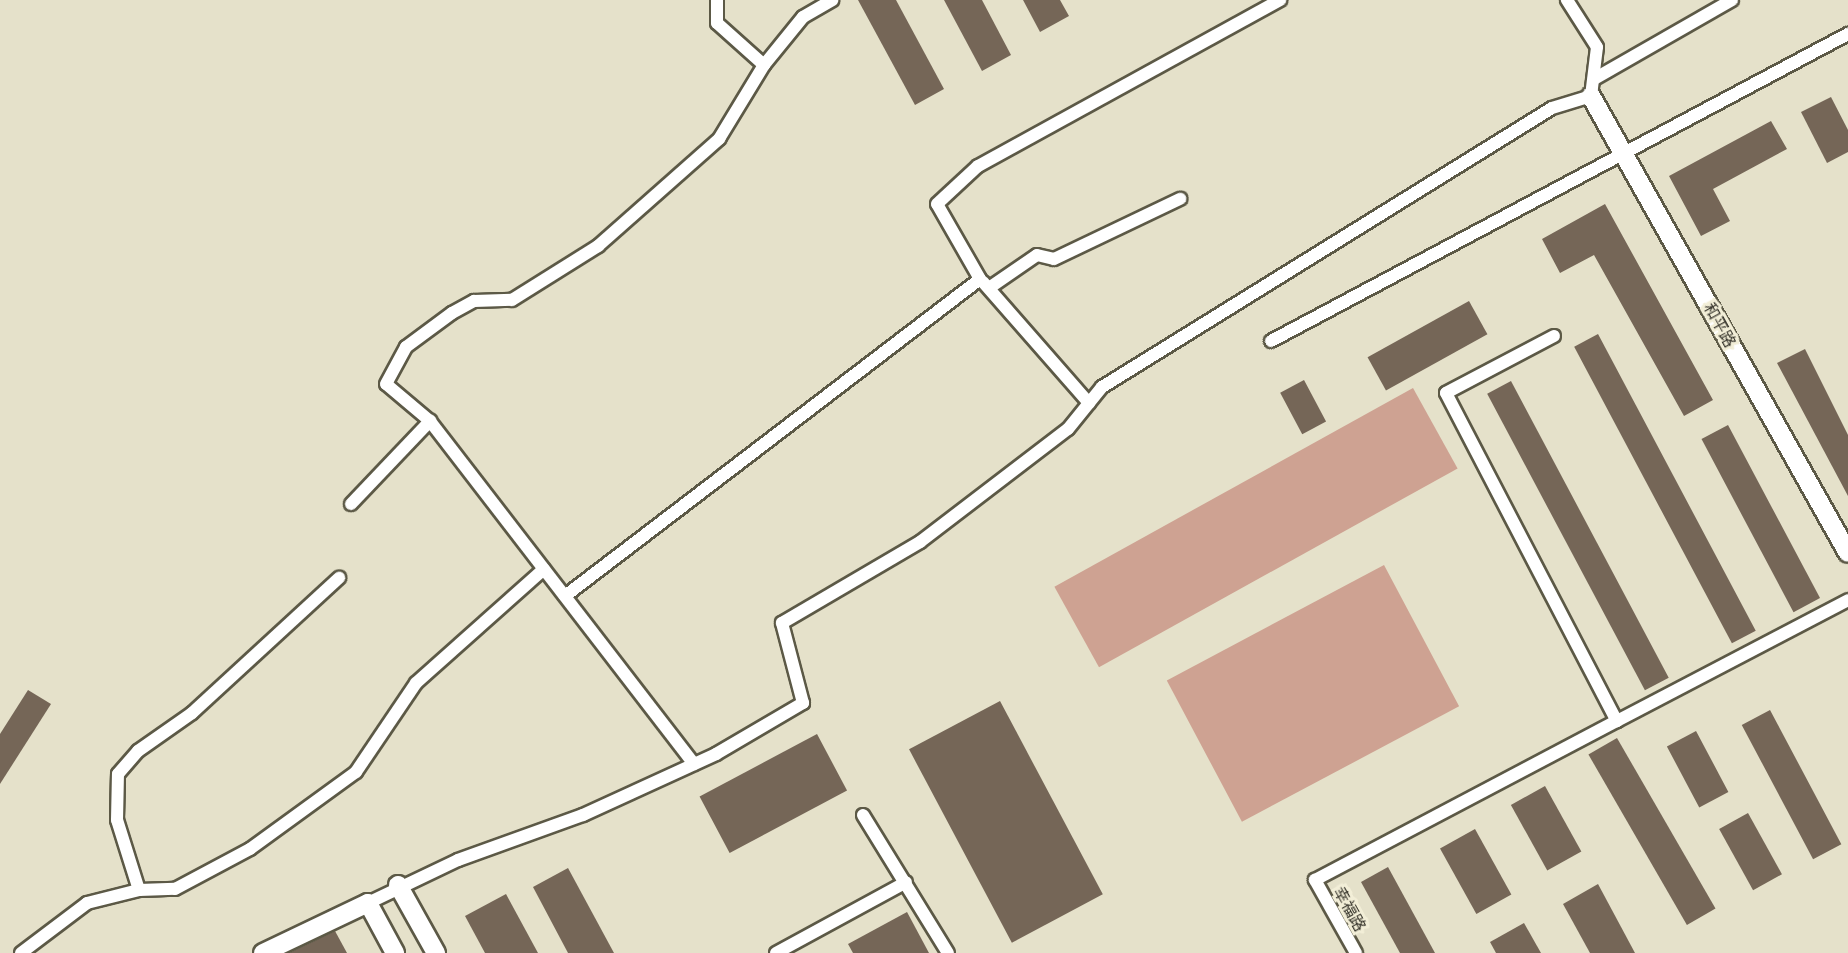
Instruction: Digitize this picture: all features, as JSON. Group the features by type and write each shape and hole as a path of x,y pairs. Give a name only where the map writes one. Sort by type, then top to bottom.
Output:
{"street":[{"path":"717,0 717,23 764,64"},
{"path":"694,764 430,421 386,384 406,347 474,301 512,300 598,246 719,140 764,64 803,17 833,0"},
{"path":"1089,403 984,283 937,204 978,166 1280,0"},
{"path":"1567,0 1597,47 1592,88"},
{"path":"262,953 368,903 398,885 583,815 694,764 803,703 782,623 920,542 1068,429 1102,387 1551,108 1592,88 1732,0"},
{"path":"1271,341 1848,34"},
{"name":"和平路","path":"1592,88 1624,154 1848,553"},
{"path":"565,596 984,283 1037,255 1054,259 1180,199"},
{"path":"1554,336 1446,393 1617,722 1848,600"},
{"path":"351,504 430,421"},
{"path":"21,953 87,903 140,890 175,889 250,849 356,772 416,683 544,569"},
{"path":"140,890 117,820 118,774 138,751 192,713 339,578"},
{"name":"幸福路","path":"1356,953 1316,880 1617,722"},
{"path":"863,815 948,953"},
{"path":"776,953 906,882"},
{"path":"398,885 436,953"},
{"path":"368,903 395,953"}],"shaded area":[{"path":"1413,388 1458,468 1099,667 1054,587"},
{"path":"1384,565 1459,706 1242,822 1167,680"}],"building":[{"path":"858,0 896,0 944,89 915,105"},
{"path":"944,0 982,0 1011,55 982,71"},
{"path":"1023,0 1060,0 1069,16 1040,32"},
{"path":"1831,97 1848,130 1848,152 1827,163 1801,112"},
{"path":"1771,121 1787,149 1713,189 1730,221 1701,236 1669,176"},
{"path":"1605,204 1713,400 1684,416 1594,255 1560,273 1542,239"},
{"path":"1469,301 1487,334 1386,390 1368,357"},
{"path":"1598,334 1756,631 1732,643 1574,347"},
{"path":"1805,349 1848,435 1848,496 1777,363"},
{"path":"1304,380 1326,421 1302,434 1280,393"},
{"path":"1511,381 1669,678 1645,690 1487,394"},
{"path":"1728,425 1820,598 1794,612 1702,439"},
{"path":"28,690 51,704 0,784 0,734"},
{"path":"1000,701 1103,894 1012,943 909,749"},
{"path":"1770,710 1841,844 1813,859 1742,725"},
{"path":"1696,731 1728,792 1699,807 1667,746"},
{"path":"817,734 847,791 730,853 700,796"},
{"path":"1617,738 1716,909 1687,925 1588,754"},
{"path":"1545,786 1581,852 1547,871 1511,805"},
{"path":"1748,813 1782,874 1753,890 1719,829"},
{"path":"1475,829 1511,895 1476,914 1440,848"},
{"path":"1388,867 1435,953 1400,953 1361,882"},
{"path":"568,868 614,953 568,953 533,887"},
{"path":"1598,884 1635,953 1590,953 1563,904"},
{"path":"506,894 538,953 485,953 465,916"},
{"path":"907,912 929,953 853,953 848,944"},
{"path":"1524,923 1541,953 1496,953 1490,942"},
{"path":"335,931 347,953 289,953"}]}
